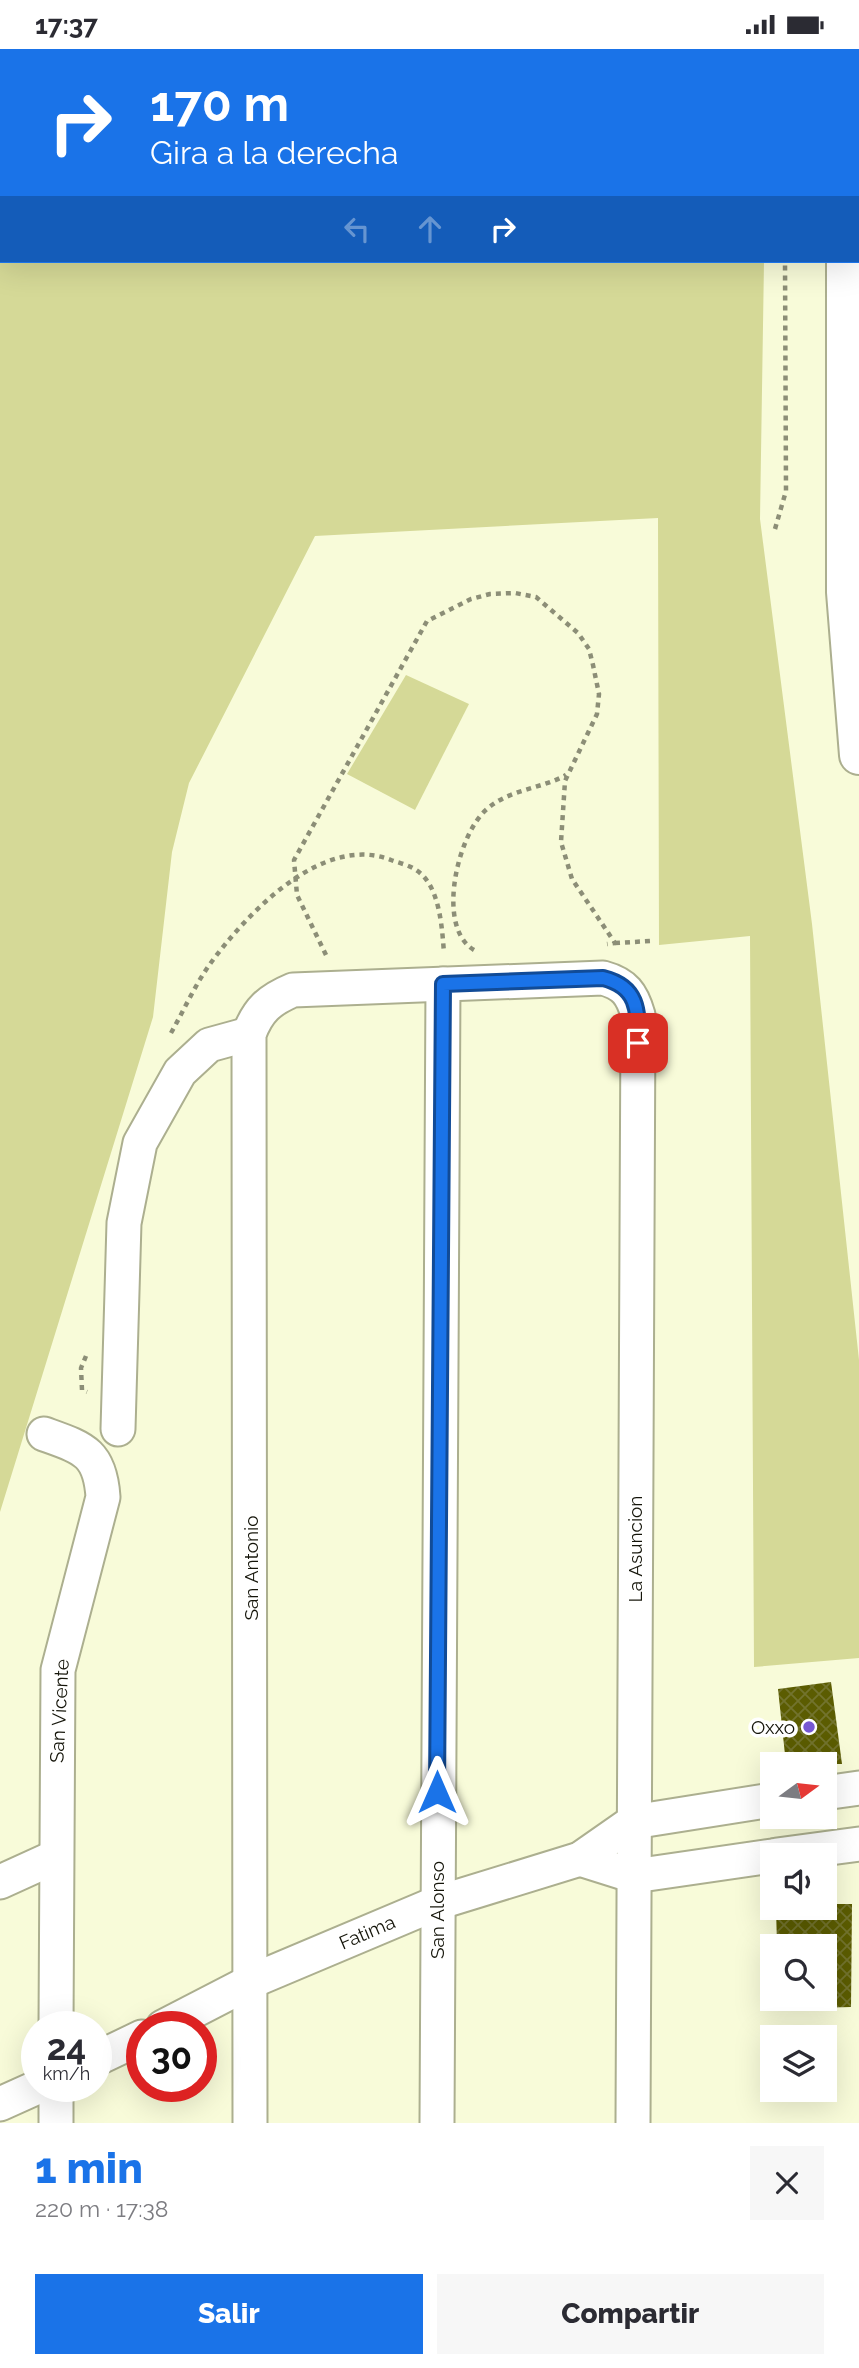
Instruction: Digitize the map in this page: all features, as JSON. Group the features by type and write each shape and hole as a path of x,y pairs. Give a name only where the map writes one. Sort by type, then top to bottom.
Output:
{"main road":[{"path":"846,263 846,591 859,755"}],"street":[{"name":"La Asuncion","path":"443,984 603,978 619,982 632,995 638,1015 633,2123"},
{"path":"118,1429 124,1223 140,1143 180,1072 209,1045 253,1024 272,999 293,990 443,984"},
{"name":"San Alonso","path":"437,2123 436,1903 443,984"},
{"name":"San Antonio","path":"250,2123 253,1024"},
{"name":"San Vicente","path":"44,1434 80,1447 94,1459 102,1476 103,1497 58,1669 56,2011"},
{"path":"837,1791 859,1788"},
{"name":"Fatima","path":"194,2011 252,1981 436,1903 580,1859 633,1822 760,1802"},
{"path":"837,1847 859,1844"},
{"path":"0,1882 55,1857"},
{"path":"580,1859 634,1876 760,1857"},
{"path":"0,2104 21,2095"},
{"path":"56,2102 56,2123"}],"path":[{"path":"775,529 786,491 785,263"},
{"path":"326,955 297,895 293,860 427,621 471,599 515,593 536,597 578,633 589,649 599,694 597,714 567,775 561,842 565,860 581,895 615,943"},
{"path":"477,951 465,944 458,932 454,901 456,875 472,827 488,808 502,800 522,790 549,785 567,775"},
{"path":"601,944 651,941"}],"green space":[{"path":"0,263 764,263 760,519 812,924 859,1360 859,1658 754,1667 750,936 659,945 658,518 315,536 189,783 172,852 153,1017 0,1512"},
{"path":"406,675 469,704 415,810 347,774"}],"building":[{"name":"Oxxo","path":"831,1682 842,1764 837,1764 837,1752 785,1752 778,1689"},
{"path":"837,1904 852,1904 851,2007 837,2007 837,1934 777,1934 776,1920 837,1920"}],"place":[{"name":"Oxxo","path":"809,1727"}],"route":[{"path":"437,1792 443,984 603,978 619,982 632,995 638,1015 638,1043"}]}
